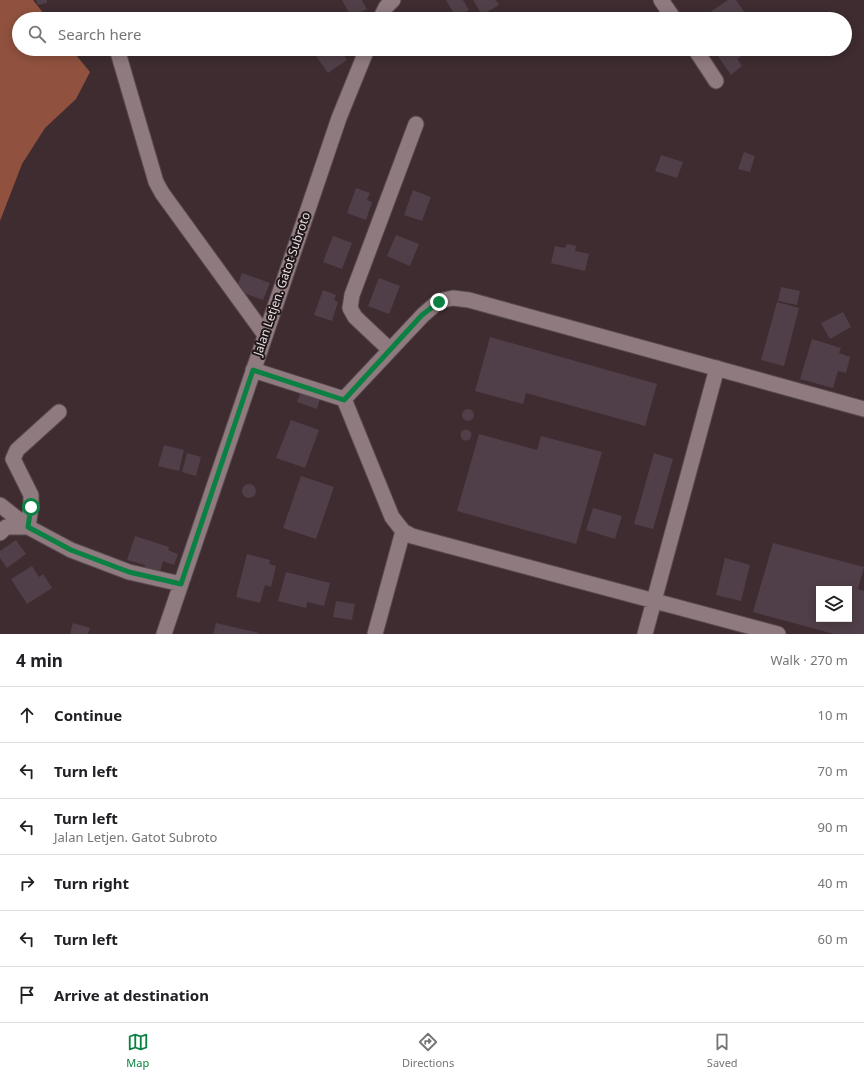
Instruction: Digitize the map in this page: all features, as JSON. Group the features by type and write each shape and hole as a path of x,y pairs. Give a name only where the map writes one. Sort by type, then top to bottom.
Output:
{"street":[{"path":"384,12 393,0"},
{"path":"661,0 669,12"},
{"path":"119,56 156,182 167,200 265,335"},
{"name":"Jalan Letjen. Gatot Subroto","path":"164,634 339,118 364,56"},
{"path":"700,56 716,81"},
{"path":"390,350 355,317 350,308 352,295 416,124"},
{"path":"344,400 422,315 439,302 454,298 469,300 864,409"},
{"path":"645,634 717,368"},
{"path":"253,370 344,400 392,517 403,531 412,536 421,540 778,634"},
{"path":"28,527 31,495 13,459 17,450 60,412"},
{"path":"0,506 28,527 71,550 129,572 181,584"},
{"path":"0,533 6,527 28,527"},
{"path":"375,634 403,531"}],"shaded area":[{"path":"0,0 33,0 42,12 12,12 12,56 77,56 90,72 76,99 45,128 22,164 0,221"}],"building":[{"path":"36,0 47,0 47,3 38,5"},
{"path":"342,0 362,0 367,9 361,12 348,12"},
{"path":"446,0 463,0 469,10 465,12 453,12"},
{"path":"473,0 496,0 499,5 487,12 480,12"},
{"path":"728,0 736,0 744,12 710,12"},
{"path":"316,56 344,56 347,60 328,73"},
{"path":"718,56 742,56 737,59 742,66 731,75"},
{"path":"744,152 755,156 750,172 738,169"},
{"path":"661,155 683,162 677,178 655,171"},
{"path":"356,188 370,193 367,200 372,202 366,220 347,213"},
{"path":"413,190 431,197 422,221 404,215"},
{"path":"396,235 419,244 410,266 387,256"},
{"path":"333,236 352,243 342,269 323,262"},
{"path":"567,244 576,246 575,251 589,254 585,271 551,263 555,246 565,248"},
{"path":"242,273 270,283 263,300 236,290"},
{"path":"379,278 400,286 389,314 368,306"},
{"path":"781,287 800,291 797,305 778,301"},
{"path":"323,290 336,295 334,300 338,302 332,321 314,315"},
{"path":"777,302 799,308 784,366 761,360"},
{"path":"843,312 851,327 830,339 821,323"},
{"path":"490,337 657,384 645,426 526,393 523,404 475,391"},
{"path":"812,339 841,348 839,353 850,357 846,373 838,371 833,388 800,379"},
{"path":"301,392 320,399 317,409 297,402"},
{"path":"466,409 470,409 474,415 470,421 466,421 462,417 462,413"},
{"path":"291,420 319,430 305,468 276,458"},
{"path":"464,430 468,430 470,431 470,439 464,440 461,437 461,433"},
{"path":"479,434 537,450 541,436 602,452 576,544 457,511"},
{"path":"164,445 184,450 179,471 158,466"},
{"path":"187,453 201,457 196,476 182,472"},
{"path":"654,453 673,459 653,529 634,524"},
{"path":"301,476 334,487 316,539 283,528"},
{"path":"249,484 254,486 256,491 254,496 249,498 244,496 242,491 244,486"},
{"path":"593,508 622,516 615,539 586,530"},
{"path":"135,536 169,547 168,550 178,554 174,565 163,561 159,575 144,570 145,565 127,560"},
{"path":"16,540 26,554 7,568 0,558 0,551"},
{"path":"773,543 864,567 858,589 864,591 864,634 834,634 753,612"},
{"path":"247,554 270,560 269,564 276,566 271,587 265,585 260,603 236,597"},
{"path":"725,558 750,565 741,601 716,595"},
{"path":"32,566 39,577 43,574 52,588 27,604 11,579"},
{"path":"286,572 330,583 324,606 307,602 306,608 278,601"},
{"path":"336,601 355,604 352,620 333,617"},
{"path":"73,623 90,628 88,634 70,634"},
{"path":"216,623 259,633 259,634 213,634"}],"route":[{"path":"31,507 28,527 71,550 129,572 181,584 253,370 344,400 422,315 439,302"}]}
